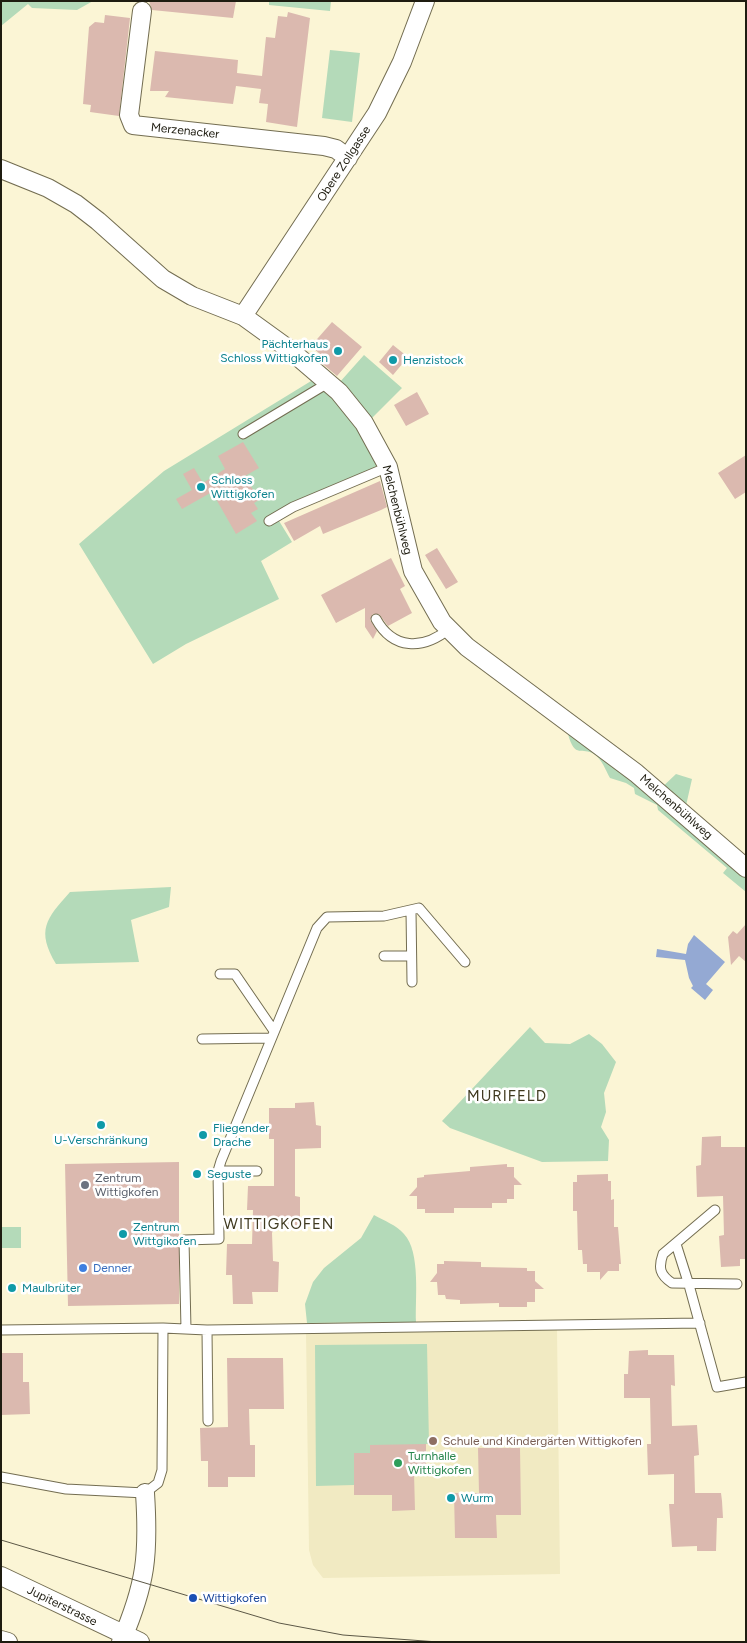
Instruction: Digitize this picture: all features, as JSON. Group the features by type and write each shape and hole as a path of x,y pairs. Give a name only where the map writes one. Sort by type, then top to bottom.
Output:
{"street":[{"name":"Obere Zollgasse","path":"243,316 377,113 402,62 425,1"},
{"name":"Merzenacker","path":"142,11 129,116 133,124 324,146 336,149 348,158"},
{"name":"Melchenbühlweg","path":"1,169 48,188 76,204 98,221 148,268 178,289 213,306 243,316 290,350 328,383 346,400 364,423 388,467 413,571 431,604 449,629 467,647 636,773 746,868"},
{"name":"Jupiterstrasse","path":"1,1576 128,1640 140,1594 148,1549 145,1493"},
{"path":"1,1640 8,1642"}],"lane":[{"path":"243,434 328,383"},
{"path":"269,521 293,507 388,467"},
{"path":"376,618 386,634 407,643 430,641 449,629"},
{"path":"186,1329 184,1240 219,1239 218,1171 317,928 327,917 384,916 419,908 465,962"},
{"path":"411,911 412,982"},
{"path":"384,956 411,956"},
{"path":"220,974 234,974 273,1035"},
{"path":"202,1039 273,1035"},
{"path":"218,1171 257,1171"},
{"path":"715,1210 663,1254 659,1263 660,1272 664,1278 672,1283 689,1285 737,1284"},
{"path":"676,1244 718,1387 745,1382"},
{"path":"1,1330 164,1328 207,1330 700,1323"},
{"path":"1,1476 66,1489 145,1493 158,1483 162,1470 164,1328"},
{"path":"207,1330 208,1421"}],"shaded area":[{"name":"Schule und Kindergärten Wittigkofen","path":"557,1329 560,1574 323,1578 313,1565 309,1550 306,1332"}],"green space":[{"path":"3,1 93,1 77,10 32,8 28,4 1,26 1,3"},
{"path":"269,1 331,1 330,11 269,5"},
{"path":"330,50 360,53 352,122 322,118"},
{"path":"364,355 402,388 370,420 339,383"},
{"path":"316,378 354,418 380,468 276,516 292,542 261,561 279,599 186,644 153,664 79,544 164,471"},
{"path":"572,726 657,792 676,774 692,779 685,810 746,870 746,892 723,873 727,868 658,810 657,805 635,794 634,788 626,783 610,778 597,756 590,752 576,750 568,734"},
{"path":"171,887 169,907 131,920 139,962 56,964 46,942 46,925 55,910 70,892"},
{"path":"530,1027 545,1043 570,1044 589,1034 602,1044 616,1062 604,1093 606,1112 601,1127 609,1140 608,1161 542,1162 450,1128 442,1121"},
{"path":"374,1215 390,1223 404,1234 413,1252 416,1276 416,1322 307,1323 305,1304 313,1282 324,1268 361,1238"},
{"path":"1,1227 21,1227 21,1248 1,1248"},
{"path":"427,1344 429,1444 426,1444 426,1472 371,1473 370,1453 354,1453 354,1485 316,1486 315,1345"}],"water":[{"path":"694,935 725,962 706,984 713,990 705,1000 691,988 693,986 685,960 656,957 657,949 686,954 688,944"}],"building":[{"path":"149,1 236,1 233,18 152,10"},
{"path":"288,12 310,18 297,127 266,122 268,104 259,103 261,89 236,86 233,104 165,97 169,91 150,91 155,51 238,60 237,73 262,76 266,37 275,38 278,16 287,17"},
{"path":"105,15 130,18 119,116 90,112 91,105 83,104 89,27 95,22 104,23"},
{"name":"Pächterhaus Schloss Wittigkofen","path":"332,322 362,347 337,376 318,360 321,355 311,346"},
{"name":"Henzistock","path":"393,345 408,357 393,375 379,362"},
{"path":"417,392 429,414 406,426 394,405"},
{"name":"Schloss Wittigkofen","path":"243,442 259,468 245,476 259,500 254,503 258,509 251,513 257,521 236,534 212,492 182,509 176,499 192,490 183,474 194,468 203,483 225,469 218,456"},
{"path":"746,455 746,492 735,499 718,473"},
{"path":"380,481 387,507 323,534 320,526 294,541 284,523"},
{"path":"437,548 458,582 446,589 425,555"},
{"path":"391,558 405,586 400,589 412,613 388,626 379,614 373,614 370,620 377,631 373,639 365,627 365,608 336,623 321,595"},
{"path":"746,924 746,962 739,956 731,965 728,937 733,931 737,934"},
{"path":"314,1102 316,1125 321,1126 321,1148 295,1149 295,1196 300,1197 300,1227 274,1228 272,1233 273,1261 279,1262 278,1292 252,1292 253,1304 233,1304 232,1275 226,1275 227,1244 252,1244 253,1210 247,1210 248,1186 274,1186 274,1139 269,1139 269,1108 295,1108 295,1103"},
{"path":"721,1136 721,1147 746,1147 746,1259 740,1259 740,1266 721,1267 719,1236 724,1235 723,1196 697,1197 696,1166 701,1165 702,1137"},
{"name":"Zentrum Wittgikofen","path":"179,1162 179,1304 68,1306 65,1164"},
{"path":"507,1164 507,1167 514,1167 514,1177 522,1185 514,1185 514,1199 507,1199 507,1203 492,1203 492,1208 454,1208 454,1213 425,1213 425,1209 417,1209 417,1196 409,1196 417,1187 417,1178 424,1177 424,1175 470,1171 470,1167"},
{"path":"608,1174 608,1181 611,1181 611,1200 614,1199 614,1227 618,1227 621,1264 619,1264 619,1271 608,1271 600,1280 600,1272 587,1272 587,1264 583,1264 582,1250 578,1250 577,1211 573,1211 573,1182 577,1182 577,1175"},
{"path":"444,1261 481,1262 481,1267 527,1268 527,1271 535,1271 535,1281 544,1289 535,1289 535,1302 527,1302 527,1307 499,1307 499,1303 460,1304 460,1300 446,1299 445,1295 438,1295 437,1282 430,1282 437,1273 437,1264 444,1264"},
{"path":"648,1350 648,1355 674,1355 675,1386 671,1385 672,1426 697,1425 699,1455 694,1456 695,1493 721,1493 723,1518 717,1518 716,1551 697,1551 697,1546 672,1547 669,1504 674,1504 674,1474 648,1475 647,1444 651,1444 650,1398 624,1398 624,1374 628,1374 629,1351"},
{"path":"2,1353 23,1353 23,1382 29,1382 30,1414 1,1415"},
{"path":"227,1358 283,1358 284,1409 249,1409 250,1445 255,1445 255,1477 228,1477 228,1487 208,1487 208,1461 201,1461 200,1428 228,1427"},
{"path":"426,1444 426,1472 414,1473 415,1510 392,1511 392,1495 354,1495 354,1453 370,1453 370,1445"},
{"path":"478,1448 520,1448 521,1515 496,1515 497,1538 455,1538 454,1493 479,1493"}],"tram line":[{"path":"1,1540 279,1623 343,1635 438,1642"}],"place":[{"name":"Pächterhaus Schloss Wittigkofen","path":"338,351"},
{"name":"Henzistock","path":"393,360"},
{"name":"Schloss Wittigkofen","path":"201,487"},
{"name":"U-Verschränkung","path":"101,1125"},
{"name":"Fliegender Drache","path":"203,1135"},
{"name":"Seguste","path":"197,1174"},
{"name":"Zentrum Wittigkofen","path":"85,1185"},
{"name":"Zentrum Wittgikofen","path":"123,1234"},
{"name":"Denner","path":"83,1268"},
{"name":"Maulbrüter","path":"12,1288"},
{"name":"Schule und Kindergärten Wittigkofen","path":"433,1441"},
{"name":"Turnhalle Wittigkofen","path":"398,1463"},
{"name":"Wurm","path":"451,1498"},
{"name":"Wittigkofen","path":"193,1598"}],"district":[{"name":"MURIFELD","path":"507,1097"},
{"name":"WITTIGKOFEN","path":"279,1225"}]}
